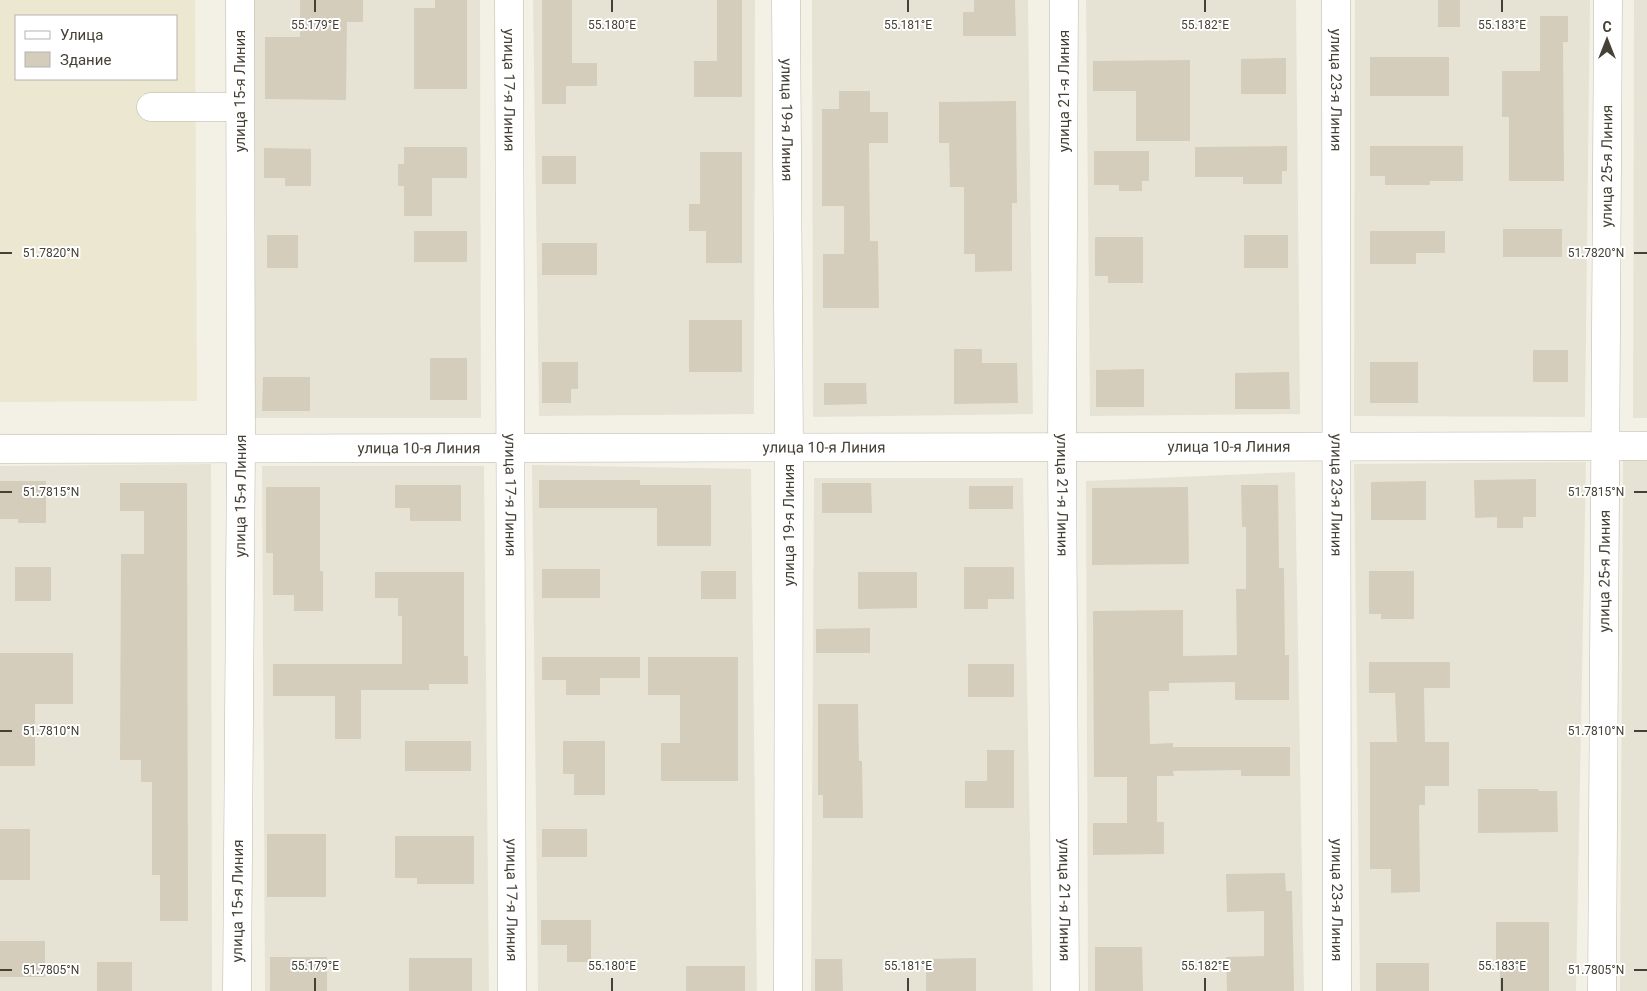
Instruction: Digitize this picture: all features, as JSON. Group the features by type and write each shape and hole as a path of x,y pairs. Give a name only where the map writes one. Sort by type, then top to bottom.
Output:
{"street":[{"name":"улица 15-я Линия","path":"237,991 241,447 240,0"},
{"name":"улица 17-я Линия","path":"509,0 512,447 512,991"},
{"name":"улица 19-я Линия","path":"786,0 789,447 788,991"},
{"name":"улица 21-я Линия","path":"1064,0 1062,448 1065,991"},
{"name":"улица 23-я Линия","path":"1336,0 1337,991"},
{"name":"улица 25-я Линия","path":"1602,991 1607,446 1608,0"},
{"path":"151,107 240,107"},
{"name":"улица 10-я Линия","path":"0,449 241,447 1062,448 1647,446"}],"shaded area":[{"path":"0,0 195,0 197,401 0,402"},
{"path":"252,0 480,0 481,418 253,418"},
{"path":"533,0 755,0 754,414 539,416"},
{"path":"812,0 1028,0 1033,414 813,417"},
{"path":"1086,0 1296,0 1300,414 1090,416"},
{"path":"1355,0 1590,0 1585,417 1354,416"},
{"path":"1634,0 1647,0 1647,418 1633,418"},
{"path":"1623,459 1647,461 1647,991 1620,991"},
{"path":"1586,462 1576,991 1360,991 1354,464"},
{"path":"211,464 212,991 0,991 0,466"},
{"path":"532,465 751,469 757,991 538,991"},
{"path":"262,466 484,466 489,991 265,991"},
{"path":"1295,472 1304,991 1088,991 1086,481"},
{"path":"814,478 1023,478 1033,991 811,991"}],"building":[{"path":"300,0 363,0 363,22 347,22 346,100 265,99 265,37 300,37"},
{"path":"435,0 467,0 467,89 414,89 414,8 435,8"},
{"path":"542,0 572,0 572,63 597,63 597,86 566,86 566,104 542,104"},
{"path":"717,0 742,0 742,97 694,97 694,61 717,61"},
{"path":"974,0 1015,0 1016,36 963,36 963,12 974,12"},
{"path":"1438,0 1460,0 1460,27 1438,27"},
{"path":"1540,16 1568,16 1568,42 1563,42 1564,181 1509,181 1509,117 1502,117 1502,71 1540,71"},
{"path":"1370,57 1449,57 1449,96 1370,96"},
{"path":"1286,58 1286,94 1241,94 1241,59"},
{"path":"1190,60 1190,141 1136,141 1136,91 1093,91 1093,61"},
{"path":"839,91 870,91 870,112 888,112 888,143 869,143 870,241 878,241 879,308 823,308 823,254 844,254 844,206 822,206 822,109 839,109"},
{"path":"1016,101 1017,203 1012,203 1012,271 975,272 975,254 964,254 964,187 950,187 949,143 939,143 939,102"},
{"path":"1287,146 1287,171 1282,171 1282,184 1243,184 1243,177 1195,177 1195,147"},
{"path":"1370,146 1463,146 1463,181 1430,181 1430,185 1385,185 1385,176 1370,176"},
{"path":"404,147 467,147 467,178 432,178 432,216 404,216 404,186 398,186 398,164 404,164"},
{"path":"264,148 311,149 311,186 285,186 285,178 264,178"},
{"path":"1094,151 1149,151 1149,181 1142,181 1142,191 1119,191 1119,185 1094,185"},
{"path":"700,152 742,152 742,263 706,263 706,231 689,231 689,204 700,204"},
{"path":"542,156 576,156 576,184 542,184"},
{"path":"1503,229 1562,229 1562,257 1503,257"},
{"path":"414,231 467,231 467,262 414,262"},
{"path":"1370,231 1445,231 1445,253 1416,253 1416,264 1370,264"},
{"path":"267,235 298,235 298,268 267,268"},
{"path":"1244,235 1288,235 1288,268 1244,268"},
{"path":"1095,237 1143,237 1143,283 1108,283 1108,276 1095,276"},
{"path":"542,243 597,243 597,275 542,275"},
{"path":"689,320 742,320 742,372 689,372"},
{"path":"954,349 982,349 982,363 1017,363 1018,403 954,404"},
{"path":"1533,350 1568,350 1568,382 1533,382"},
{"path":"430,358 467,358 467,400 430,400"},
{"path":"542,362 578,362 578,389 571,389 571,403 542,403"},
{"path":"1370,362 1418,362 1418,403 1370,403"},
{"path":"1144,369 1144,407 1096,407 1096,370"},
{"path":"1289,372 1290,409 1235,409 1235,373"},
{"path":"263,377 310,377 310,411 262,411"},
{"path":"824,383 866,383 867,404 824,405"},
{"path":"1536,479 1536,517 1523,517 1523,528 1497,528 1497,517 1475,518 1474,480"},
{"path":"539,480 640,480 640,485 711,485 711,546 657,546 657,508 539,508"},
{"path":"0,481 46,481 46,523 18,523 18,519 0,519"},
{"path":"1426,481 1426,520 1371,520 1371,482"},
{"path":"120,483 187,483 188,921 160,921 160,875 152,875 152,782 141,782 141,760 120,760 121,554 144,554 144,511 120,511"},
{"path":"822,483 871,483 872,513 822,513"},
{"path":"395,485 461,485 461,521 410,521 410,508 395,508"},
{"path":"1241,485 1278,485 1279,568 1284,568 1285,655 1289,655 1289,700 1235,700 1235,682 1169,683 1169,691 1149,691 1150,744 1173,743 1173,747 1290,747 1290,776 1241,776 1241,770 1173,771 1174,776 1157,776 1157,822 1164,822 1164,854 1093,855 1093,823 1127,823 1127,777 1094,777 1093,611 1183,610 1183,656 1237,655 1236,589 1246,589 1246,527 1242,527"},
{"path":"969,486 1013,486 1013,509 969,509"},
{"path":"266,487 320,487 320,571 323,571 323,611 294,611 294,595 273,595 273,553 266,553"},
{"path":"1188,487 1189,564 1092,565 1092,488"},
{"path":"15,567 51,567 51,601 15,601"},
{"path":"964,567 1014,567 1014,599 988,599 988,609 964,609"},
{"path":"542,569 600,569 600,598 542,598"},
{"path":"701,571 736,571 736,599 701,599"},
{"path":"1369,571 1414,571 1414,619 1381,619 1381,614 1369,614"},
{"path":"375,572 464,572 464,656 468,656 468,684 429,684 429,690 361,690 361,739 335,739 335,696 273,696 273,664 402,664 402,616 398,616 398,598 375,598"},
{"path":"858,572 917,572 917,608 858,609"},
{"path":"870,628 870,653 816,653 816,629"},
{"path":"0,653 73,653 73,704 35,704 35,766 0,766"},
{"path":"542,657 640,657 640,678 600,678 600,695 566,695 566,680 542,680"},
{"path":"648,657 738,657 738,781 661,781 661,743 680,743 680,695 648,695"},
{"path":"1369,662 1450,662 1450,688 1424,688 1425,742 1449,742 1449,786 1425,786 1425,805 1419,805 1420,892 1391,893 1391,869 1370,869 1370,742 1397,742 1395,693 1369,693"},
{"path":"968,664 1014,664 1014,697 968,697"},
{"path":"818,704 858,704 863,818 823,818 823,795 818,795"},
{"path":"405,741 471,741 471,771 405,771"},
{"path":"563,741 605,741 605,795 574,795 574,774 563,774"},
{"path":"987,750 1014,750 1014,808 965,808 965,781 987,781"},
{"path":"1478,789 1538,789 1539,791 1557,791 1558,832 1478,833"},
{"path":"0,829 30,829 30,880 0,880"},
{"path":"542,829 587,829 587,857 542,857"},
{"path":"267,834 326,834 326,897 267,897"},
{"path":"395,836 474,836 474,884 417,884 417,878 395,878"},
{"path":"1285,873 1286,891 1292,891 1294,991 1227,991 1226,957 1264,956 1264,911 1227,912 1226,874"},
{"path":"541,920 591,920 591,962 567,962 567,945 541,945"},
{"path":"1496,922 1549,922 1549,991 1500,991 1500,962 1496,963"},
{"path":"0,941 45,941 45,977 0,977"},
{"path":"1095,947 1142,947 1143,991 1095,991"},
{"path":"270,957 327,957 327,991 270,991"},
{"path":"409,958 472,958 472,991 409,991"},
{"path":"976,958 976,991 926,991 926,959"},
{"path":"815,959 842,959 843,991 815,991"},
{"path":"97,962 132,962 132,991 97,991"},
{"path":"1376,963 1429,963 1429,991 1376,991"},
{"path":"686,966 745,966 745,991 686,991"}]}
